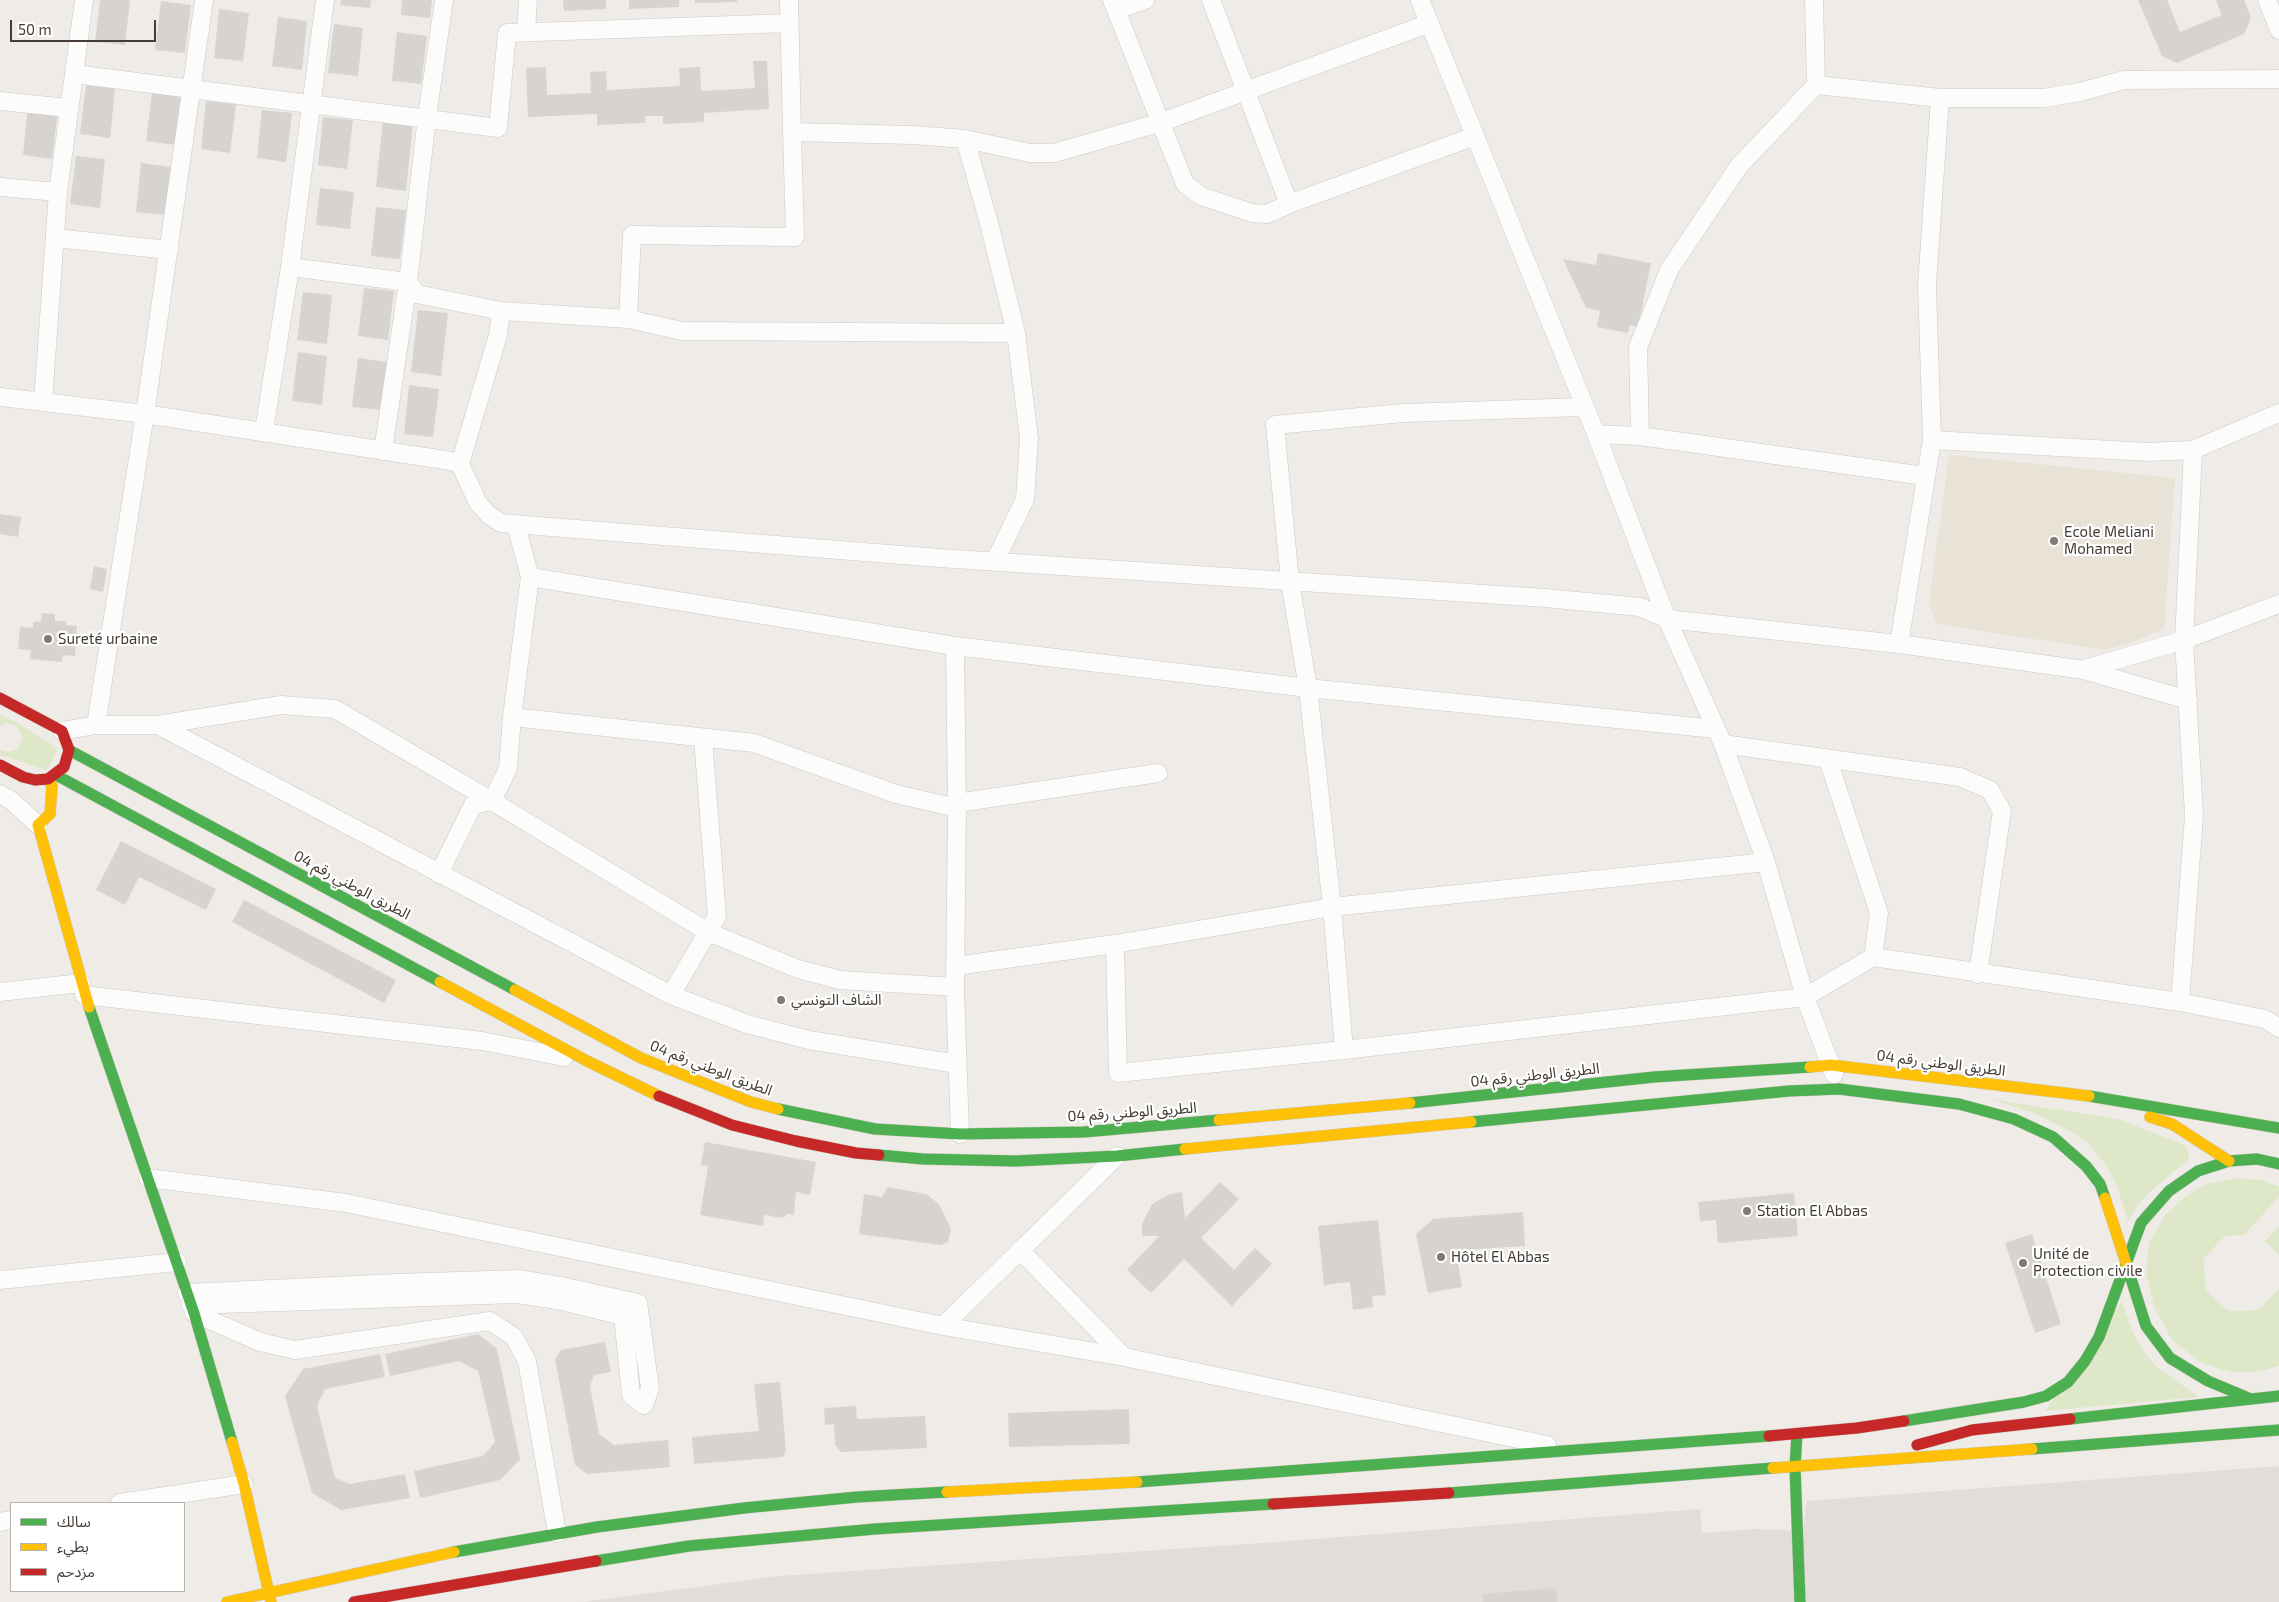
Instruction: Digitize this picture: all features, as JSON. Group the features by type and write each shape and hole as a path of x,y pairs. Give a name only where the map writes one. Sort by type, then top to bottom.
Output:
{"main road":[{"path":"0,698 51,724 62,732 69,750 64,767 52,777 35,780 23,777 0,765"},
{"name":"الطريق الوطني رقم 04","path":"69,750 658,1065 751,1102 808,1117 875,1128 960,1134 1084,1132 1392,1105 1654,1077 1779,1071 1831,1065 2080,1094 2279,1128"},
{"path":"52,777 50,814 38,825 82,989 191,1303 244,1484 270,1597"},
{"path":"52,777 587,1061 675,1104 732,1125 856,1153 923,1159 1016,1161 1117,1156 1789,1091 1839,1089 1959,1104 2014,1119 2054,1137 2086,1166 2100,1184 2110,1207 2146,1326 2170,1358 2208,1382 2252,1399"},
{"path":"2080,1094 2172,1124 2229,1161"},
{"path":"227,1602 270,1597 378,1566 557,1534 744,1508 857,1497 1188,1478 1797,1434 1857,1428 1982,1409 2046,1396 2068,1382 2085,1361 2099,1337 2141,1223 2169,1192 2198,1171 2229,1161 2256,1159 2279,1164"},
{"path":"1858,1462 1972,1430 2274,1397 2279,1390"},
{"path":"354,1602 461,1582 689,1546 875,1529 1507,1489 1737,1469 1796,1467 2279,1430"},
{"path":"1797,1434 1796,1467 1800,1602"}],"street":[{"path":"43,402 58,192 84,0"},
{"path":"96,725 145,414 204,0"},
{"path":"264,431 290,267 325,0"},
{"path":"383,450 408,282 426,117 444,0"},
{"path":"526,32 528,0"},
{"path":"628,319 632,234 794,237 789,0"},
{"path":"1145,0 1114,5 1185,184 1201,196 1252,213 1267,214 1289,204 1475,136"},
{"path":"1211,0 1289,204"},
{"path":"1420,0 1596,434 1667,619 1720,737 1766,862 1805,997 1839,1089"},
{"path":"1640,436 1638,347 1669,270 1739,166 1816,85 1814,0"},
{"path":"2267,0 2279,30"},
{"path":"74,74 192,90 426,117 498,128 508,33 790,23"},
{"path":"792,132 912,135 965,139 1030,152 1054,152 1162,122 1430,23"},
{"path":"1816,85 1940,98 2044,98 2080,92 2124,80 2279,79"},
{"path":"1899,644 1932,440 1927,286 1940,98"},
{"path":"0,101 68,108"},
{"path":"965,139 989,223 1016,333 1029,438 1024,499 995,561"},
{"path":"0,187 58,192"},
{"path":"55,238 169,250"},
{"path":"290,267 408,282 417,294 501,311 628,319 682,331 1016,333"},
{"path":"501,311 498,335 460,464 478,503 500,523 995,561 1536,597 1640,607 1667,619 1899,644 2084,670 2188,700"},
{"path":"0,397 145,414 264,431 450,460 460,464"},
{"path":"1344,1050 1332,907 1308,688 1290,582 1275,425 1403,413 1584,407"},
{"path":"1932,440 2148,452 2193,450 2279,412"},
{"path":"1596,434 1640,436 1925,476"},
{"path":"2180,1002 2194,816 2184,640 2193,450"},
{"path":"492,801 508,768 512,717 530,577 516,525"},
{"path":"530,577 955,646 1720,737 1828,760 1960,777 1990,790 2002,811 1978,974"},
{"path":"2084,670 2184,640 2279,604"},
{"path":"955,646 957,805 955,987 960,1134"},
{"path":"62,732 96,725 158,725 281,705 335,710 492,801 708,932 798,969 840,980 955,987"},
{"path":"512,717 754,743 896,794 957,805 1158,773"},
{"path":"158,725 671,995 747,1024 809,1040 957,1064"},
{"path":"671,995 716,916 703,739"},
{"path":"1828,760 1878,913 1873,957"},
{"path":"0,794 12,801 38,825"},
{"path":"438,874 473,805 492,801"},
{"path":"955,966 1115,944 1332,907 1766,862"},
{"path":"1115,944 1118,1073 1344,1050 1805,997 1873,957 1978,974 2180,1002 2265,1019 2279,1028"},
{"path":"0,992 82,989 482,1042 587,1061"},
{"path":"944,1326 1117,1156"},
{"path":"148,1178 346,1203 944,1326 1124,1357 1568,1450"},
{"path":"1020,1250 1124,1357"},
{"path":"0,1280 177,1262"},
{"path":"520,1279 561,1286 638,1303 650,1388 644,1406 632,1395 623,1316 557,1300 517,1294 191,1303 520,1279"},
{"path":"191,1303 260,1342 295,1350 490,1321 514,1337 528,1361 557,1534"},
{"path":"127,1502 244,1484"}],"shaded area":[{"name":"Ecole Meliani Mohamed","path":"1949,455 2175,478 2164,629 2135,641 2105,650 1936,624 1929,603"},
{"path":"2279,1466 2279,1602 582,1602 780,1576 1276,1542 1700,1509 1702,1533 1756,1529 1803,1531 1807,1501"}],"green space":[{"path":"0,715 16,722 55,747 57,751 47,770 0,755 0,750 8,752 18,749 23,738 17,726 6,723 0,726"},
{"path":"1990,1099 2118,1119 2187,1146 2189,1159 2151,1191 2138,1205 2128,1221 2116,1183 2105,1164 2088,1143 2066,1129 2031,1112"},
{"path":"2235,1178 2260,1180 2279,1186 2279,1197 2244,1235 2225,1236 2203,1259 2206,1290 2228,1311 2259,1310 2279,1288 2279,1366 2258,1372 2230,1372 2200,1362 2172,1340 2154,1307 2146,1274 2149,1243 2165,1216 2183,1198 2203,1185"},
{"path":"2279,1226 2279,1255 2265,1241"},
{"path":"2122,1301 2131,1328 2143,1351 2157,1367 2199,1397 2045,1411"}],"building":[{"path":"100,0 130,0 125,45 95,42"},
{"path":"341,0 371,0 370,8 340,5"},
{"path":"402,0 432,0 430,18 401,15"},
{"path":"563,0 606,0 606,9 564,11"},
{"path":"629,0 679,0 679,7 629,9"},
{"path":"695,0 737,0 737,2 695,3"},
{"path":"2138,0 2167,0 2180,32 2222,15 2216,0 2244,0 2251,17 2244,34 2177,63 2162,56"},
{"path":"161,1 191,5 185,53 155,50"},
{"path":"219,9 249,13 243,61 214,58"},
{"path":"278,17 307,21 302,70 272,66"},
{"path":"334,24 363,28 358,76 328,73"},
{"path":"397,32 427,36 421,84 392,81"},
{"path":"753,61 767,61 769,109 704,113 704,122 663,124 663,116 645,116 645,123 597,125 597,114 528,117 526,68 546,67 547,95 591,93 590,72 606,71 607,90 680,86 679,68 700,67 701,91 755,88"},
{"path":"86,85 115,89 110,138 80,134"},
{"path":"152,93 181,96 176,145 146,141"},
{"path":"206,101 236,104 230,153 201,149"},
{"path":"28,107 58,110 52,159 23,155"},
{"path":"262,110 292,113 286,162 257,158"},
{"path":"323,117 353,120 347,169 318,165"},
{"path":"383,120 413,123 406,191 376,187"},
{"path":"76,156 105,159 100,208 70,204"},
{"path":"141,163 171,167 165,215 136,212"},
{"path":"320,188 354,192 350,229 316,225"},
{"path":"376,207 406,210 400,259 371,256"},
{"path":"1598,253 1651,263 1638,327 1630,325 1628,333 1597,327 1600,311 1586,308 1563,259 1596,265"},
{"path":"364,288 394,291 388,340 358,336"},
{"path":"303,292 332,295 327,344 297,340"},
{"path":"418,310 448,313 441,376 411,372"},
{"path":"298,352 327,356 322,405 292,401"},
{"path":"358,358 387,362 382,410 352,407"},
{"path":"409,385 439,389 433,437 404,434"},
{"path":"0,514 21,517 18,537 0,534"},
{"path":"94,566 107,569 103,592 90,589"},
{"name":"Sureté urbaine","path":"42,613 55,614 55,621 66,621 66,625 77,626 75,656 63,655 62,662 30,659 31,650 18,649 20,627 33,628 33,622 41,622"},
{"path":"121,841 216,889 206,910 139,877 125,905 96,890"},
{"path":"244,900 396,980 384,1003 232,922"},
{"path":"705,1142 816,1162 810,1195 796,1192 794,1215 787,1214 783,1218 764,1215 763,1226 700,1215 708,1166 701,1165"},
{"path":"1220,1182 1239,1199 1201,1238 1234,1270 1255,1248 1272,1264 1232,1306 1184,1259 1151,1293 1127,1270 1159,1236 1142,1236 1142,1224 1152,1204 1170,1194 1182,1192 1185,1218"},
{"path":"888,1187 926,1194 939,1204 951,1229 948,1242 941,1245 859,1234 864,1194 882,1197"},
{"name":"Station El Abbas","path":"1794,1193 1798,1236 1718,1243 1716,1220 1700,1221 1698,1202"},
{"name":"Hôtel El Abbas","path":"1523,1212 1525,1246 1466,1250 1458,1263 1462,1287 1428,1293 1416,1234 1433,1219"},
{"path":"1378,1220 1386,1295 1372,1296 1373,1307 1353,1310 1350,1282 1324,1285 1318,1226"},
{"path":"2032,1234 2061,1324 2035,1333 2005,1243"},
{"path":"478,1334 497,1349 520,1459 500,1480 420,1498 414,1471 483,1456 495,1442 478,1371 459,1361 390,1376 385,1354"},
{"path":"605,1342 611,1372 594,1375 590,1386 599,1434 614,1445 668,1440 670,1467 587,1474 575,1465 555,1359 561,1350"},
{"path":"380,1354 385,1377 325,1389 317,1406 335,1478 350,1484 405,1474 410,1498 341,1510 312,1493 285,1396 303,1369"},
{"path":"780,1382 786,1451 783,1457 694,1464 692,1437 759,1431 754,1384"},
{"path":"856,1406 857,1419 925,1416 927,1448 841,1452 835,1445 834,1424 825,1425 824,1408"},
{"path":"1129,1409 1130,1444 1009,1447 1008,1413"},
{"path":"1556,1588 1557,1602 1483,1602 1483,1594"}],"traffic: fast":[{"path":"69,750 515,990"},
{"path":"56,775 440,982"},
{"path":"89,1007 194,1313 232,1442"},
{"path":"1410,1103 1654,1077 1810,1067"},
{"path":"1471,1122 1789,1091 1839,1089 1959,1104 2014,1119 2053,1137 2086,1166 2100,1184 2105,1198"},
{"path":"2089,1096 2279,1128"},
{"path":"778,1109 875,1129 960,1134 1084,1132 1219,1120"},
{"path":"879,1155 923,1159 1016,1161 1117,1156 1185,1149"},
{"path":"1904,1421 2024,1402 2046,1396 2068,1382 2085,1361 2099,1337 2141,1223 2169,1191 2198,1171 2229,1161 2257,1159 2279,1164"},
{"path":"2126,1263 2146,1326 2170,1358 2208,1381 2251,1399"},
{"path":"2070,1419 2279,1396"},
{"path":"2032,1449 2279,1430"},
{"path":"1797,1434 1795,1467 1800,1602"},
{"path":"1137,1482 1769,1436"},
{"path":"1449,1493 1773,1468"},
{"path":"454,1552 597,1527 744,1508 857,1497 947,1492"},
{"path":"596,1561 689,1546 875,1529 1273,1504"}],"traffic: slow":[{"path":"48,779 52,786 50,814 38,825 89,1007"},
{"path":"440,982 587,1061 659,1096"},
{"path":"515,990 641,1058 751,1102 778,1109"},
{"path":"1810,1067 1831,1065 2089,1096"},
{"path":"1219,1120 1410,1103"},
{"path":"2150,1117 2172,1124 2229,1161"},
{"path":"1185,1149 1471,1122"},
{"path":"2105,1198 2126,1263"},
{"path":"232,1442 244,1484 271,1602"},
{"path":"1773,1468 2032,1449"},
{"path":"947,1492 1137,1482"},
{"path":"227,1602 454,1552"}],"traffic: jam":[{"path":"0,698 62,731 69,750 64,767 48,779 35,780 23,777 0,765"},
{"path":"659,1096 732,1125 796,1141 856,1153 879,1155"},
{"path":"1917,1445 1972,1430 2070,1419"},
{"path":"1769,1436 1857,1428 1904,1421"},
{"path":"1273,1504 1449,1493"},
{"path":"354,1602 596,1561"}],"place":[{"name":"Ecole Meliani Mohamed","path":"2054,541"},
{"name":"Sureté urbaine","path":"48,639"},
{"name":"الشاف التونسي","path":"781,1000"},
{"name":"Station El Abbas","path":"1747,1211"},
{"name":"Hôtel El Abbas","path":"1441,1257"},
{"name":"Unité de Protection civile","path":"2023,1263"}]}
